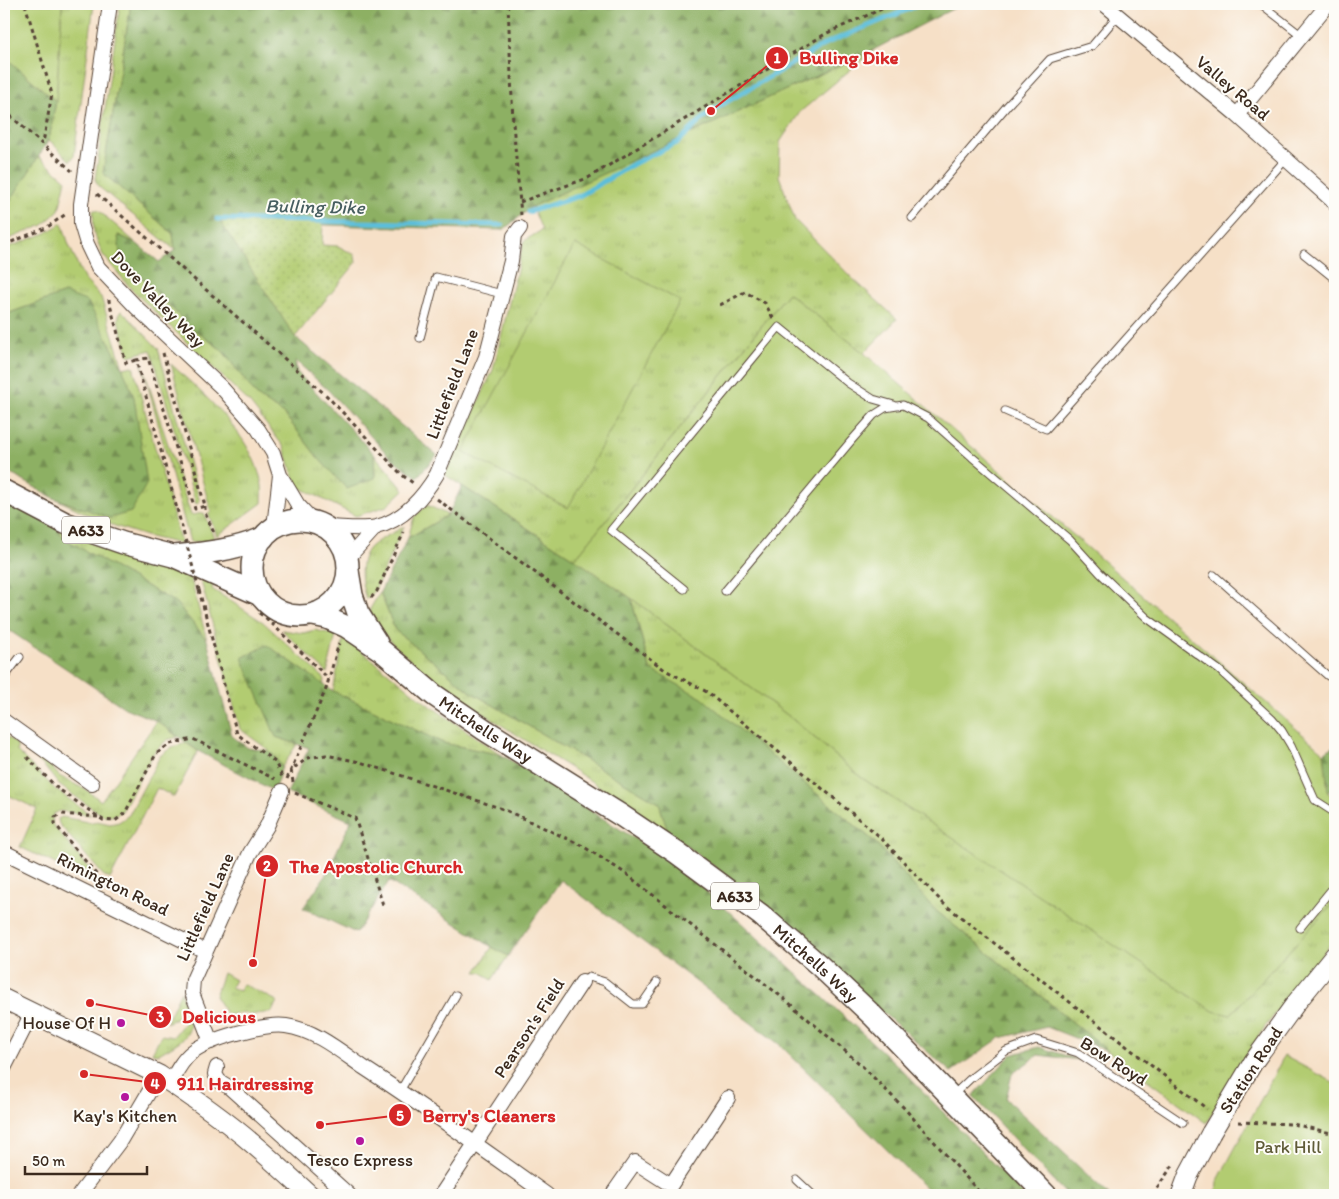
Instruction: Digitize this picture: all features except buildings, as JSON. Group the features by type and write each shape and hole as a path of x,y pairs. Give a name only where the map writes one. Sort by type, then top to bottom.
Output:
{"main road":[{"name":"A633","path":"4,491 65,522 123,543 173,556 260,596"},
{"path":"173,556 244,546 288,521 301,520 320,525 339,541 348,565 346,583 335,600 330,606 312,615"},
{"path":"268,532 255,551 252,566 253,581 260,596 271,607 285,614 352,620"},
{"name":"Mitchells Way","path":"348,565 352,596 352,620 381,650 434,695 485,730 630,821 761,915 820,966 872,1015 1046,1195"}],"street":[{"name":"Dove Valley Way","path":"110,4 81,204 82,224 87,244 98,267 115,286 222,388 258,429 273,453 280,474 298,505 320,525"},
{"name":"Valley Road","path":"1104,4 1238,115 1335,203"},
{"path":"1238,115 1328,4"},
{"name":"Littlefield Lane","path":"320,525 376,527 405,512 426,492 437,474 486,357 510,262 514,236 520,228"},
{"name":"Dove Valley Way","path":"268,532 280,474"},
{"name":"Littlefield Lane","path":"348,565 376,527"},
{"path":"4,721 92,784"},
{"name":"Littlefield Lane","path":"211,1042 192,993 193,980 250,854 267,826 283,788"},
{"name":"Rimington Road","path":"4,852 205,951"},
{"name":"Station Road","path":"1182,1195 1188,1176 1211,1133 1254,1061 1296,1003 1335,955"},
{"name":"Pearson's Field","path":"442,1195 582,982"},
{"path":"4,998 164,1079 212,1112 252,1143 310,1195"},
{"path":"5,1060 32,1013"},
{"path":"84,1194 164,1079 186,1057 194,1050 211,1042 270,1025 287,1026 303,1030 319,1038 400,1091 547,1195"},
{"path":"217,1067 215,1074 219,1082 229,1088 349,1195"},
{"path":"612,1195 635,1162 671,1186 728,1098"}],"lane":[{"path":"1261,4 1302,36"},
{"path":"912,218 1050,58 1092,46 1118,16"},
{"path":"1005,411 1046,429 1286,159"},
{"path":"1304,254 1335,279"},
{"path":"420,338 436,277 502,294"},
{"path":"684,589 611,530 779,327 848,383 873,399 912,408 928,418 1070,540 1100,573 1147,618 1219,670 1272,719 1282,731 1316,800 1335,813"},
{"path":"725,591 850,441 874,415 885,408 895,405"},
{"path":"1214,575 1328,676 1335,673"},
{"path":"4,678 20,657"},
{"path":"1300,928 1335,885"},
{"path":"582,982 590,977 596,978 605,982 633,1004 642,1004 657,982"},
{"path":"400,1091 456,995"},
{"name":"Bow Royd","path":"952,1097 971,1078 1006,1051 1036,1040 1078,1053 1183,1123"},
{"path":"796,1180 813,1195"}],"path":[{"path":"4,110 43,144 52,94 25,4"},
{"path":"508,4 520,228"},
{"path":"520,202 588,178 827,33 893,4"},
{"path":"98,196 327,396 402,476 665,670 707,692 879,836 944,904 1211,1112"},
{"path":"4,245 46,228 70,212 70,217"},
{"path":"720,306 745,292 765,303 779,327"},
{"path":"117,303 111,296 108,301 126,363 148,358 195,509 206,506"},
{"path":"161,347 206,506 205,513 216,540"},
{"path":"136,360 237,734 275,762 283,788"},
{"path":"283,788 326,689 340,635 377,591 406,527 405,512"},
{"path":"21,734 20,750 57,788 103,820 115,821 125,813 156,754 170,744 193,739 283,788"},
{"path":"291,770 308,758 326,755 360,762 503,809 582,846 625,873 788,1002 852,1057 906,1109 982,1195"},
{"path":"291,770 294,792 355,818 383,905"},
{"path":"93,895 100,879 55,824 55,818 62,814 99,817"},
{"path":"1233,1120 1241,1123 1293,1124 1335,1134"}],"green space":[{"path":"4,4 62,4 56,101 4,56"},
{"path":"62,4 94,4 74,156 70,161 49,140 56,101"},
{"path":"120,4 131,4 103,173 173,234 175,250 98,186 95,179"},
{"path":"131,4 962,4 875,49 533,206 503,230 221,222 295,337 437,455 417,477 390,457 329,391 295,360 297,372 374,454 375,478 347,489 319,459 285,415 257,396 222,350 189,326 120,255 118,235 136,243 159,262 175,250 173,234 103,173"},
{"path":"875,49 800,112 780,142 779,176 795,220 852,278 897,319 864,353 788,293 575,559 445,475 493,370 524,241 542,230 532,206"},
{"path":"4,56 56,101 49,140 4,208"},
{"path":"38,156 66,180 59,210 43,225 4,241 4,208"},
{"path":"93,210 98,210 136,243 118,235 120,255 189,326 222,350 257,396 285,415 319,459 375,478 374,454 404,490 387,506 356,516 297,486 284,447 248,401 132,290 103,255 94,233"},
{"path":"220,221 323,223 322,245 338,246 355,255 356,263 295,337"},
{"path":"62,223 69,245 84,279 101,297 123,368 133,366 181,544 146,536 106,523 54,498 111,518 65,293 4,315 4,249 46,233"},
{"path":"575,244 680,301 568,508 463,452"},
{"path":"65,293 88,302 123,369 134,397 147,483 131,512 110,518 54,498 4,470 4,315"},
{"path":"788,293 864,353 1324,753 1328,793 1335,798 1335,901 1230,1015 1213,1011 862,778 790,717 631,598 575,559"},
{"path":"122,311 158,348 200,502 196,504 151,350 129,356 118,320"},
{"path":"142,364 191,515 204,513 214,538 208,541 190,542"},
{"path":"171,364 225,416 247,446 261,480 262,503 217,536 208,513 211,512"},
{"path":"462,486 575,559 631,598 650,669 702,698 875,842 934,909 1108,1051 1047,1027 1000,1038 951,1072 719,870 668,832 659,803 471,692 395,630 380,592 408,538 448,515"},
{"path":"4,501 58,528 63,538 176,603 207,640 232,736 248,748 270,751 282,767 274,791 198,751 157,721 125,708 4,627"},
{"path":"427,505 448,515 408,538 414,517"},
{"path":"404,526 375,590 366,599 361,572 366,553 374,544"},
{"path":"58,528 118,555 189,572 207,640 176,603 63,538"},
{"path":"200,577 214,581 212,589 263,622 325,679 323,684 267,645 276,737 297,744 282,767 270,751 240,729"},
{"path":"380,592 395,630 471,692 659,803 668,832 490,718 425,672 398,649 379,627 370,609"},
{"path":"631,598 790,717 862,778 1230,1015 1335,901 1335,938 1264,1028 1206,1123 1108,1051 934,909 875,842 704,701 650,669"},
{"path":"282,630 303,633 315,630 336,635 327,673"},
{"path":"344,637 426,703 502,755 443,743 333,691"},
{"path":"267,645 333,691 443,743 502,755 680,867 896,1064 1024,1195 933,1195 779,1044 561,880 508,956 389,881 356,933 303,908 325,876 351,821 287,793 309,748 276,737 242,658"},
{"path":"157,721 178,737 167,740 154,752 122,811 112,816 102,815 59,785 43,765 24,749 27,746 45,759 59,776 88,791 101,801"},
{"path":"4,735 17,744 17,751 56,790 91,815 60,811 53,814 52,824 95,876 91,881 20,847 37,809 4,793"},
{"path":"186,743 198,751 174,797 157,788 110,879 103,875 59,824 58,819 62,817 110,824 119,822 129,815 160,756 172,747"},
{"path":"1335,745 1335,784 1328,793 1324,753"},
{"path":"492,947 508,956 492,980 481,972 476,972"},
{"path":"223,973 235,980 231,987 239,991 243,984 277,1001 272,1012 249,1015 246,1012 227,1015 215,996"},
{"path":"181,991 184,1005 176,1019 166,1023"},
{"path":"188,1018 189,1030 181,1040 159,1054 152,1053 161,1035 173,1037"},
{"path":"1039,1047 1079,1060 1038,1055 1012,1074 1006,1099 1109,1195 1067,1195 973,1096 1011,1055"},
{"name":"Park Hill","path":"1284,1056 1335,1083 1335,1195 1216,1195 1217,1182"}],"waterway":[{"name":"Bulling Dike","path":"528,212 579,196 635,163 677,143 711,111 827,43 921,4"},
{"name":"Bulling Dike","path":"217,219 502,225"}],"place":[{"name":"Bulling Dike","path":"711,111"},
{"name":"The Apostolic Church","path":"253,963"},
{"name":"Delicious","path":"90,1003"},
{"name":"House Of H","path":"121,1023"},
{"name":"911 Hairdressing","path":"84,1074"},
{"name":"Kay's Kitchen","path":"125,1097"},
{"name":"Berry's Cleaners","path":"320,1125"},
{"name":"Tesco Express","path":"360,1141"}]}
